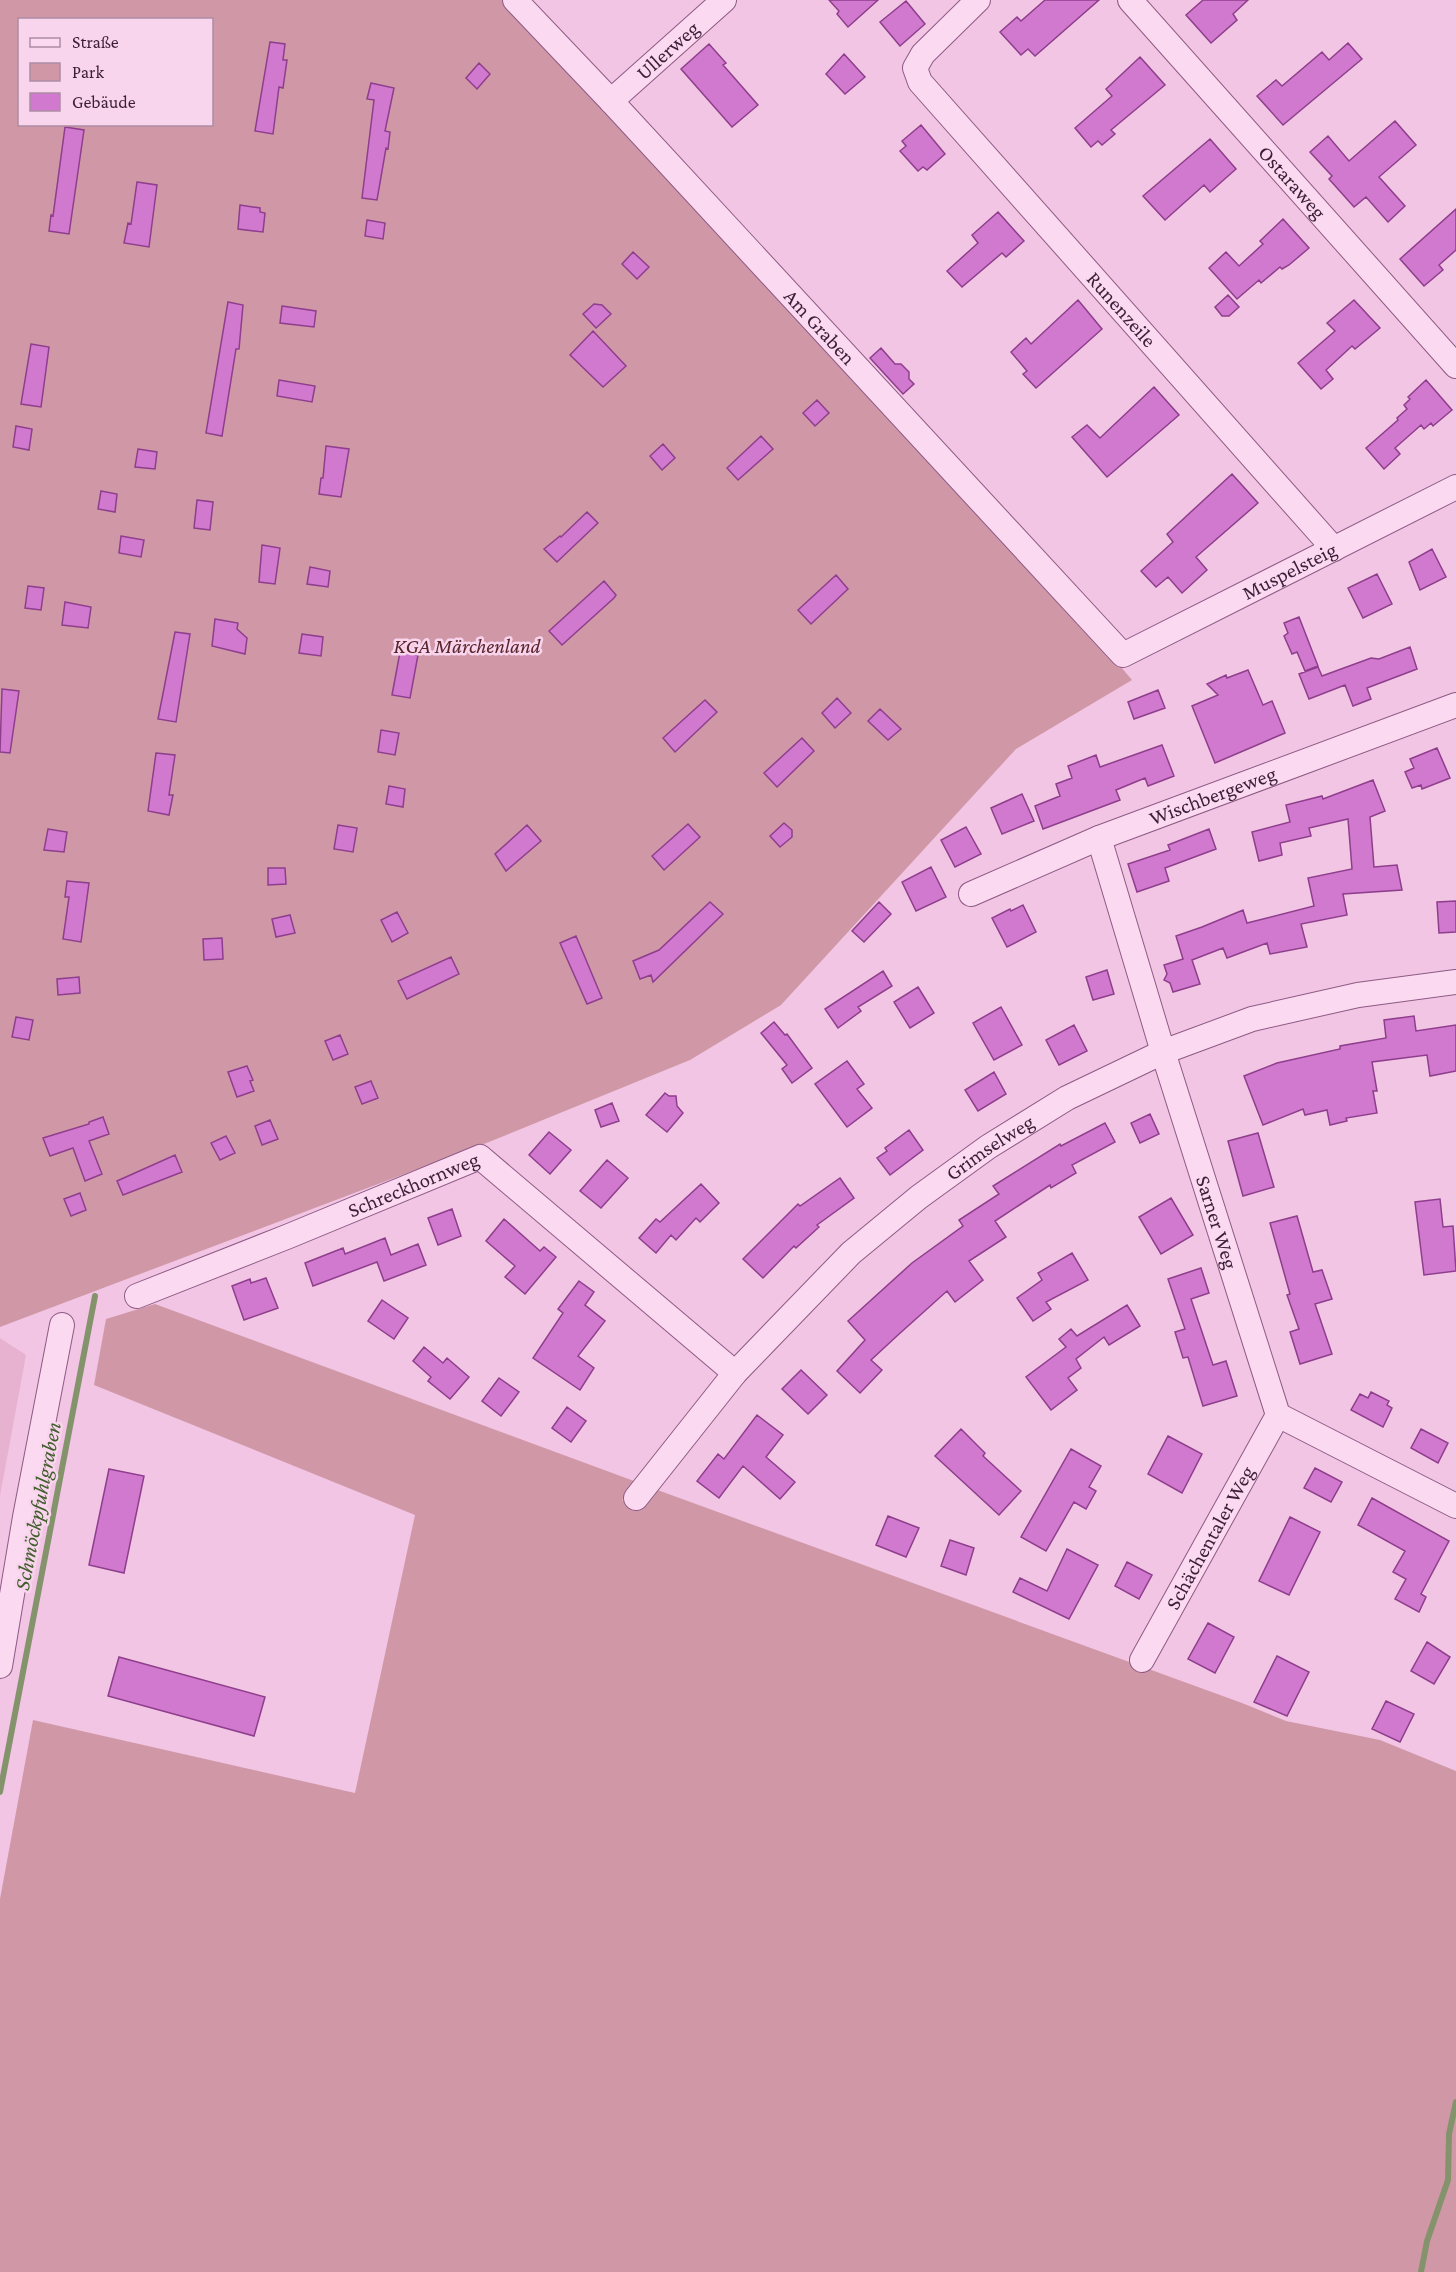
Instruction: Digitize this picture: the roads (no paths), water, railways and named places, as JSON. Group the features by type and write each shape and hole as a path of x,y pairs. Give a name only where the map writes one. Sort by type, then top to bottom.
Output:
{"street":[{"name":"Am Graben","path":"515,0 1123,655"},
{"name":"Ullerweg","path":"611,101 724,0"},
{"name":"Runenzeile","path":"978,0 923,54 915,68 920,82 1334,549"},
{"name":"Ostaraweg","path":"1130,0 1456,366"},
{"name":"Muspelsteig","path":"1123,655 1456,487"},
{"name":"Wischbergeweg","path":"971,894 1099,838 1456,705"},
{"name":"Sarner Weg","path":"1099,838 1163,1052 1278,1415"},
{"name":"Grimselweg","path":"636,1498 735,1373 851,1253 919,1197 988,1147 1067,1098 1163,1052 1252,1019 1358,995 1456,982"},
{"name":"Schreckhornweg","path":"137,1296 480,1157 735,1373"},
{"path":"0,1666 25,1517 62,1325"},
{"path":"1278,1415 1456,1506"},
{"name":"Schächentaler Weg","path":"1142,1660 1278,1415"}],"waterway":[{"name":"Schmöckpfuhlgraben","path":"0,1792 95,1296"},
{"name":"Schmöckpfuhlgraben","path":"1421,2272 1427,2241 1448,2180 1449,2134 1456,2102"}],"park label":[{"name":"KGA Märchenland","path":"467,646"}]}
